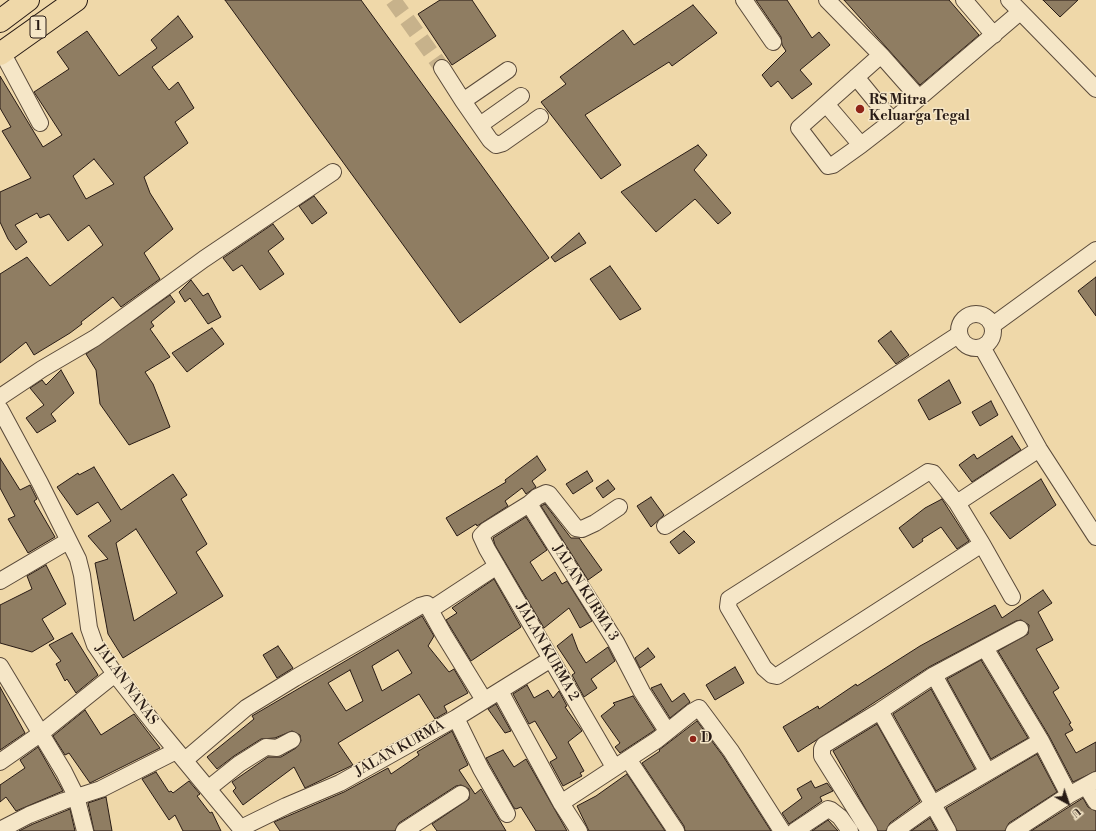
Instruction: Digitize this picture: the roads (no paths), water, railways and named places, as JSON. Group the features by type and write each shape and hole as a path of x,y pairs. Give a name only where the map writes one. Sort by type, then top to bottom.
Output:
{"highway":[{"name":"1","path":"0,21 28,0"},
{"name":"1","path":"1,53 76,0"}],"street":[{"path":"744,0 773,42"},
{"path":"827,0 881,55 919,98"},
{"path":"964,0 994,35"},
{"path":"1010,0 1096,89"},
{"path":"881,55 799,129 828,166 833,165 892,121 1020,12"},
{"path":"1,53 40,123"},
{"path":"442,68 463,101 496,145 503,143 540,117"},
{"path":"463,101 508,70"},
{"path":"856,77 892,121"},
{"path":"480,125 521,96"},
{"path":"826,104 861,145"},
{"path":"0,397 42,369 95,338 204,259 333,172"},
{"path":"993,325 1096,250"},
{"path":"665,526 958,335 961,322 967,316 974,313 982,314 988,318 993,325 994,332 992,338 988,344 982,347 968,347 963,343 958,335"},
{"path":"982,347 1039,449 1096,537"},
{"name":"JALAN NANAS","path":"0,409 4,427 40,483 78,560 82,575 87,613 93,641 115,674 242,829"},
{"path":"957,503 1039,449"},
{"path":"982,544 777,676 772,675 764,668 728,607 729,599 928,472 933,473 957,503 982,544 1012,597"},
{"path":"529,504 538,497 546,493 549,494 576,528 582,529 595,523 619,507"},
{"name":"JALAN KURMA 2","path":"529,504 487,530 481,536 551,659 621,763 676,831"},
{"name":"JALAN KURMA 3","path":"529,504 616,642 642,692 667,732"},
{"path":"0,581 68,541"},
{"path":"430,610 497,566"},
{"path":"0,830 29,815 76,796 101,789 181,755 246,708 420,606 427,604 444,635 484,700"},
{"path":"869,831 822,756 822,749 824,745 880,711 934,675 1020,629"},
{"path":"985,648 1040,740 1069,795"},
{"name":"JALAN KURMA","path":"242,829 286,806 340,783 456,718 551,659"},
{"path":"0,666 64,772 76,796 85,831"},
{"path":"0,762 40,734 115,674"},
{"path":"934,675 987,771"},
{"path":"500,691 561,803 579,831"},
{"path":"561,803 667,732 697,709 702,710 782,831"},
{"path":"880,711 948,831"},
{"path":"456,718 507,814"},
{"path":"209,788 239,764 266,747 277,748 292,740"},
{"path":"895,831 933,804 1040,740"},
{"path":"1014,831 1069,795 1091,783 1096,802"},
{"path":"404,831 461,794"},
{"path":"795,831 828,810 831,810 840,816 850,831"}],"tunnel":[{"path":"393,0 442,68"}],"place":[{"name":"RS Mitra Keluarga Tegal","path":"860,109"},
{"name":"D","path":"693,739"}]}
